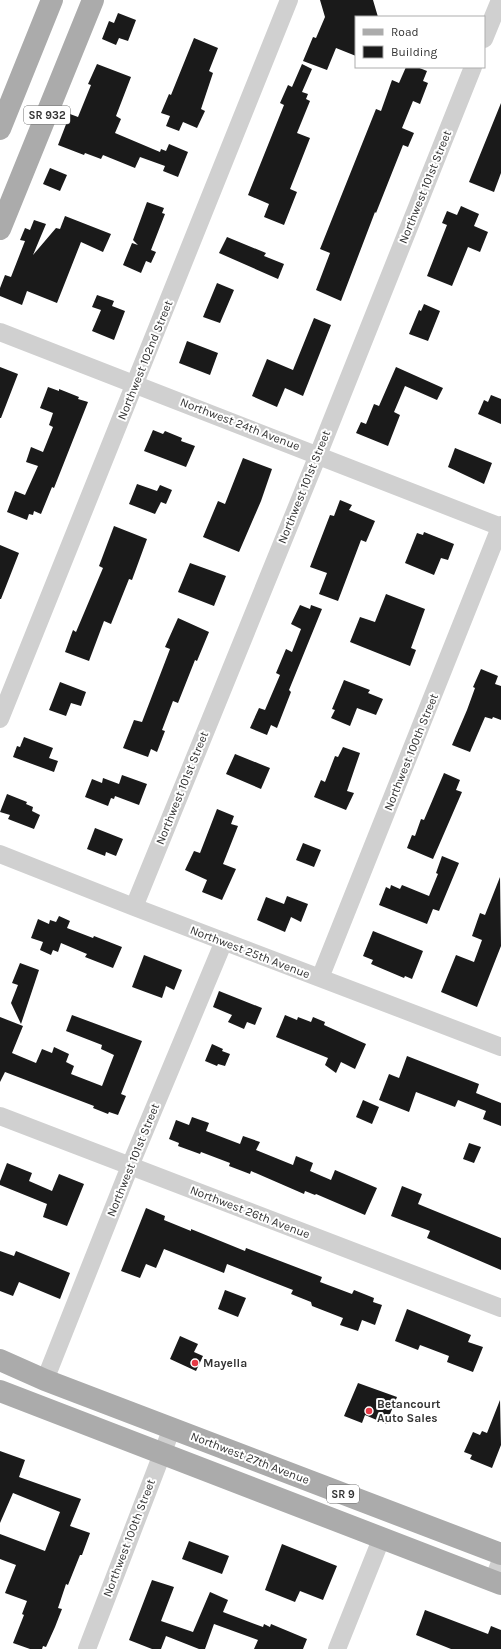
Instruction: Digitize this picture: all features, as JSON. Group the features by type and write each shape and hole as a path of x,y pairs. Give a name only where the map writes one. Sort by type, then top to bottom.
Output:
{"main road":[{"name":"SR 932","path":"0,129 52,0"},
{"name":"SR 932","path":"0,229 93,0"},
{"name":"Northwest 27th Avenue","path":"0,1360 45,1380 501,1554"},
{"name":"SR 9","path":"0,1391 497,1582"}],"street":[{"name":"Northwest 102nd Street","path":"0,719 289,0"},
{"path":"485,36 497,2"},
{"name":"Northwest 101st Street","path":"134,907 318,455 473,68"},
{"name":"Northwest 24th Avenue","path":"0,332 501,526"},
{"name":"Northwest 100th Street","path":"320,978 501,526"},
{"name":"Northwest 25th Avenue","path":"0,854 224,942 500,1043"},
{"name":"Northwest 101st Street","path":"45,1380 130,1166 224,942"},
{"name":"Northwest 26th Avenue","path":"0,1116 501,1308"},
{"name":"Northwest 100th Street","path":"87,1649 172,1428"},
{"path":"337,1649 382,1538"},
{"path":"497,1582 501,1560"}],"building":[{"path":"320,0 373,0 378,16 355,16 355,56 336,48 327,70 303,61 313,37 316,38 325,17"},
{"path":"118,13 136,20 128,41 119,38 116,45 102,39 109,21 114,23"},
{"path":"194,38 218,48 209,71 213,73 201,109 205,111 197,128 183,122 179,131 166,126 170,116 161,113 169,94 171,95"},
{"path":"97,64 131,77 116,116 121,119 115,133 160,152 161,149 166,151 169,144 188,152 178,177 163,171 165,166 140,157 135,168 103,155 101,159 85,153 84,155 58,145 70,114 78,117 91,85 88,84"},
{"path":"302,64 312,69 302,92 308,94 306,99 310,101 297,133 310,138 290,189 297,192 284,225 264,217 269,204 248,195 284,105 280,103 288,85 292,87"},
{"path":"406,68 420,68 427,71 423,81 428,83 420,104 413,101 402,128 414,133 408,147 403,145 376,213 375,212 341,301 316,290 330,253 320,249 376,109 381,111 392,80 399,83"},
{"path":"501,103 501,173 494,192 469,182"},
{"path":"50,168 67,175 60,191 43,184"},
{"path":"147,202 164,208 162,213 165,214 151,250 156,252 151,263 146,261 141,273 123,265 132,243 138,245 133,240"},
{"path":"461,206 479,214 474,226 488,232 480,252 468,247 452,286 427,276 447,225 442,223 447,211 457,215"},
{"path":"65,216 111,234 103,252 81,242 57,303 27,291 22,305 0,296 0,288 5,275 11,277 25,241 20,240 25,228 30,230 34,220 46,224 33,255 56,228 60,229"},
{"path":"227,237 266,253 264,256 284,264 278,279 219,253"},
{"path":"217,283 234,290 220,323 203,317"},
{"path":"97,295 114,301 112,306 125,311 114,340 92,331 101,310 92,307"},
{"path":"424,304 440,311 428,341 409,334 419,310 421,311"},
{"path":"314,318 331,325 303,396 285,388 277,407 252,396 267,359 293,370"},
{"path":"187,341 218,353 210,375 179,363"},
{"path":"0,367 18,374 1,418 0,418"},
{"path":"396,367 443,388 437,400 405,386 394,412 400,415 388,446 356,433 361,422 366,424 374,404 379,406"},
{"path":"48,387 59,391 59,389 79,397 78,399 88,402 54,488 52,487 41,514 34,511 33,515 29,514 27,520 7,512 15,491 25,495 38,466 26,462 31,447 43,452 53,427 49,425 53,413 40,408"},
{"path":"491,395 501,399 501,424 478,414 484,400 488,402"},
{"path":"153,430 163,434 165,431 182,438 181,441 195,446 186,467 144,451"},
{"path":"455,448 492,463 484,484 448,467"},
{"path":"243,458 272,469 261,501 239,552 203,537 218,501 225,504"},
{"path":"137,484 157,491 160,485 172,490 166,504 161,502 155,514 129,504"},
{"path":"340,500 352,505 349,510 375,521 366,542 361,540 338,601 319,594 327,573 310,567 330,515 334,516"},
{"path":"114,526 147,539 132,580 129,579 111,624 104,621 89,661 65,652 73,630 76,632 103,568 99,566"},
{"path":"424,532 454,544 448,560 441,558 434,575 405,563 417,533 423,535"},
{"path":"0,545 19,553 1,599 0,599"},
{"path":"190,563 226,576 214,606 178,592"},
{"path":"386,594 425,609 411,648 416,650 410,666 350,642 360,617 375,622"},
{"path":"300,605 310,609 311,605 322,609 289,690 291,692 277,728 271,725 267,735 250,728 259,708 265,710 280,675 276,673 286,649 292,652 301,629 291,624"},
{"path":"178,618 209,632 197,661 195,660 178,703 173,701 162,730 165,731 157,752 151,749 148,757 123,748 134,720 142,722 170,649 165,647"},
{"path":"481,669 498,676 495,684 501,686 501,720 493,717 492,719 485,717 470,752 452,745 467,710 475,688 473,687"},
{"path":"344,680 370,690 368,693 383,699 376,715 357,708 350,726 331,718 335,710 332,709"},
{"path":"60,682 86,692 81,706 71,703 66,716 49,710"},
{"path":"24,737 53,748 49,758 58,761 54,772 13,757 17,746 20,747"},
{"path":"343,747 360,753 347,791 354,793 346,810 314,797 321,780 325,782 335,756 338,757"},
{"path":"235,754 270,768 261,789 226,774"},
{"path":"444,773 460,780 456,790 462,792 433,859 407,848 412,835 415,836 421,819 424,820"},
{"path":"122,775 147,784 139,805 115,796 114,799 111,798 108,806 85,797 92,779 102,783 103,778 119,784"},
{"path":"7,794 27,802 26,804 33,807 32,811 40,815 34,829 8,819 10,815 0,812"},
{"path":"217,809 234,816 231,824 238,826 223,864 236,869 222,900 202,892 207,880 185,870 194,851 200,853"},
{"path":"95,828 123,839 116,856 106,852 105,856 87,849"},
{"path":"303,843 321,850 314,867 296,860"},
{"path":"442,856 459,863 439,911 433,909 427,924 379,905 386,887 390,889 391,885 400,889 402,885 429,896 438,874 436,873"},
{"path":"500,877 501,946 477,1007 441,992 456,955 474,962 482,940 472,936 480,913 485,915"},
{"path":"287,896 308,904 301,922 291,917 285,932 257,920 266,897 284,904"},
{"path":"59,916 70,921 67,928 93,938 94,936 122,947 113,968 85,957 87,954 61,943 58,952 53,950 51,955 40,950 43,942 31,938 38,919 49,924 50,920 56,922"},
{"path":"373,931 423,951 412,979 405,976 404,978 371,964 373,960 363,956"},
{"path":"144,955 182,970 174,990 166,986 162,998 132,987"},
{"path":"20,963 39,970 21,1024 11,1003 18,985 12,983"},
{"path":"219,991 262,1008 255,1025 247,1022 244,1029 228,1022 232,1015 213,1007"},
{"path":"72,1015 142,1041 121,1094 126,1096 118,1115 109,1112 108,1114 93,1108 94,1106 5,1072 0,1082 0,1017 23,1026 12,1053 36,1063 42,1049 52,1053 54,1047 69,1054 66,1062 74,1066 71,1074 102,1086 114,1055 101,1049 102,1045 66,1031"},
{"path":"285,1015 297,1020 298,1017 311,1022 313,1017 325,1022 324,1025 366,1044 355,1069 341,1062 336,1073 325,1065 328,1058 276,1037"},
{"path":"212,1044 223,1049 222,1051 230,1054 225,1066 218,1064 217,1066 205,1061"},
{"path":"407,1056 479,1084 476,1093 501,1103 501,1126 483,1119 486,1111 458,1100 455,1107 416,1092 409,1112 379,1100 389,1074 399,1078"},
{"path":"363,1100 379,1107 372,1124 356,1117"},
{"path":"192,1117 209,1123 206,1131 240,1144 243,1136 260,1142 256,1150 293,1165 296,1156 313,1163 310,1171 331,1180 335,1170 377,1188 365,1215 316,1194 315,1195 305,1191 304,1194 251,1171 250,1174 229,1166 230,1163 201,1152 200,1154 178,1146 179,1143 169,1139 176,1120 189,1125"},
{"path":"469,1143 481,1147 474,1163 463,1159"},
{"path":"7,1163 32,1173 29,1181 52,1191 59,1174 84,1184 67,1226 43,1217 47,1204 0,1185 0,1181"},
{"path":"402,1186 422,1194 418,1204 501,1238 501,1270 427,1238 430,1231 391,1216"},
{"path":"146,1208 165,1216 164,1220 191,1231 191,1229 245,1251 246,1248 322,1277 320,1282 352,1294 354,1290 374,1298 373,1302 382,1305 375,1325 362,1320 358,1331 340,1325 343,1318 312,1306 311,1302 291,1294 293,1290 227,1264 224,1273 164,1249 156,1268 146,1264 140,1278 121,1271"},
{"path":"0,1251 14,1256 16,1251 70,1273 60,1299 19,1282 13,1296 0,1291"},
{"path":"225,1290 246,1298 238,1317 218,1309"},
{"path":"407,1309 471,1335 468,1342 483,1347 473,1372 447,1362 449,1356 420,1345 418,1350 395,1341"},
{"path":"180,1336 198,1344 194,1352 203,1356 196,1371 170,1359"},
{"path":"358,1383 397,1397 386,1424 365,1415 362,1423 344,1416"},
{"path":"500,1400 501,1445 492,1468 470,1459 472,1455 464,1452 473,1432 480,1435 482,1431 487,1433"},
{"path":"0,1451 25,1460 19,1477 81,1499 70,1526 90,1533 82,1555 80,1555 68,1585 66,1584 58,1608 62,1609 55,1627 46,1647 43,1646 42,1649 30,1649 13,1643 24,1615 22,1614 27,1601 5,1593 16,1565 0,1559 0,1534 45,1551 60,1512 13,1493 0,1523"},
{"path":"189,1541 229,1556 222,1574 182,1559"},
{"path":"282,1544 337,1566 323,1600 300,1591 295,1602 265,1590"},
{"path":"152,1580 174,1587 161,1621 193,1632 210,1592 228,1600 223,1612 263,1627 264,1624 270,1627 271,1624 307,1639 303,1649 254,1649 258,1640 214,1624 205,1649 199,1649 166,1636 161,1649 152,1649 129,1640"},
{"path":"425,1610 488,1634 491,1626 501,1630 501,1649 451,1649 416,1635"}],"place":[{"name":"Mayella","path":"195,1363"},
{"name":"Betancourt Auto Sales","path":"369,1411"}]}
